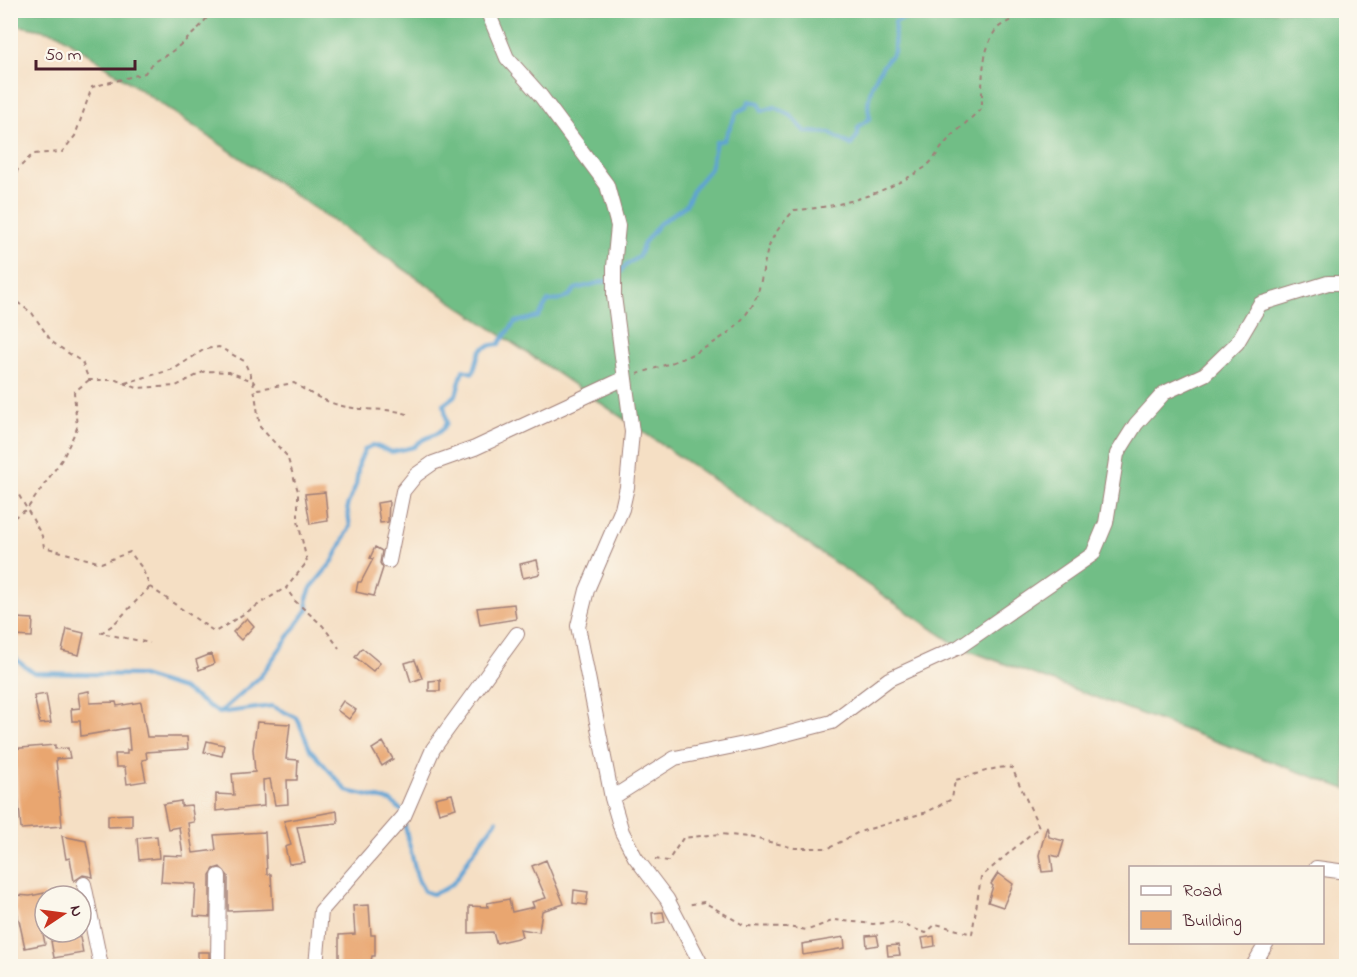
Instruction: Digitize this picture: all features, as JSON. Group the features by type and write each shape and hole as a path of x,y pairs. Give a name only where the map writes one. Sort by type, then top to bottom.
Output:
{"street":[{"path":"487,10 507,58 540,95 606,185 618,226 614,296 623,379 632,432 627,487 622,509 587,590 578,626 612,798 622,832 635,856 672,909 702,966"},
{"path":"612,798 675,758 759,741 832,722 889,679 959,647 1064,576 1093,554 1106,523 1117,454 1136,424 1164,393 1205,374 1237,343 1260,304 1329,283 1347,283"},
{"path":"389,561 403,491 416,475 433,463 475,448 623,379"},
{"path":"316,966 321,911 404,816 434,749 517,634"},
{"path":"1324,868 1347,872"},
{"path":"218,966 219,876"},
{"path":"93,927 101,966"},
{"path":"1253,966 1266,944"}],"path":[{"path":"10,190 18,169 33,154 62,152 75,136 92,87 145,73 153,60 169,53 193,32 212,10"},
{"path":"623,379 677,362 688,354 706,348 738,325 756,298 770,244 794,210 820,209 849,202 879,191 926,167 947,141 982,108 983,69 989,48 995,30 1011,20"},
{"path":"10,297 32,313 52,342 82,362 89,380"},
{"path":"126,383 174,369 205,349 219,347 244,362 258,389 294,383 314,397 344,407 391,409 407,414"},
{"path":"10,520 27,509 63,458 77,428 74,392 89,380 116,380 137,388 176,386 205,371 229,372 253,381"},
{"path":"10,480 42,536 44,547 101,563 130,552 142,568 150,587 215,632 286,588 307,562 298,521 298,491 287,456 260,427 253,381"},
{"path":"150,587 113,625 100,631 150,643"},
{"path":"286,588 295,601 322,626 339,648"},
{"path":"635,856 668,861 683,838 720,834 749,837 795,848 829,848 859,832 927,812 952,799 955,780 976,777 1002,765 1012,768 1039,826 981,878 972,934 936,924 926,933 895,922 873,924 835,920 808,930 745,926 704,902 672,909"}],"green space":[{"path":"11,10 1346,11 1346,789 959,647 57,33 11,24"}],"building":[{"path":"325,492 328,521 310,524 305,494"},
{"path":"389,501 388,522 380,523 377,503"},
{"path":"375,547 382,551 380,563 383,568 374,596 356,592 358,582 361,582 373,559 370,558"},
{"path":"537,560 540,574 523,578 520,564"},
{"path":"514,604 516,619 480,625 477,608"},
{"path":"16,618 33,619 32,637 14,636"},
{"path":"247,618 254,626 241,640 233,632"},
{"path":"67,629 84,633 79,655 62,651"},
{"path":"362,648 380,663 373,671 355,657"},
{"path":"211,654 214,664 199,670 196,660"},
{"path":"415,660 422,678 411,682 405,663"},
{"path":"440,680 440,691 429,691 429,681"},
{"path":"89,691 90,703 116,702 117,706 141,702 147,737 187,737 188,749 146,752 147,759 142,760 146,781 127,784 125,767 116,767 115,754 127,754 127,750 130,750 128,728 81,736 80,721 72,721 71,709 80,708 78,693"},
{"path":"46,694 51,723 40,724 34,696"},
{"path":"343,701 356,710 349,719 337,710"},
{"path":"257,722 290,724 286,759 298,760 297,780 287,780 288,804 275,805 270,779 263,780 264,806 216,811 216,794 234,795 232,774 255,772 253,749"},
{"path":"207,741 224,745 222,756 204,752"},
{"path":"383,742 393,759 382,766 372,749"},
{"path":"55,745 55,749 68,748 70,758 56,759 62,826 21,829 15,760 10,761 10,749"},
{"path":"452,794 456,808 439,813 435,798"},
{"path":"181,801 181,806 191,805 192,808 194,822 188,823 193,853 216,850 214,835 265,832 267,874 271,874 273,909 228,911 228,876 220,867 214,869 210,875 210,917 194,916 196,884 161,882 163,855 183,856 179,827 168,829 163,804"},
{"path":"337,811 338,823 297,827 305,862 289,864 285,847 291,845 284,821"},
{"path":"132,814 132,826 108,827 108,815"},
{"path":"1047,826 1049,837 1064,841 1059,857 1051,855 1053,871 1042,872 1039,855"},
{"path":"62,836 86,841 93,877 83,875 74,881 70,858 66,859"},
{"path":"157,836 159,858 139,860 137,838"},
{"path":"546,860 564,904 542,911 539,932 520,929 522,937 496,943 493,932 469,933 469,906 488,907 487,903 509,899 512,912 534,907 532,902 546,898 532,866"},
{"path":"998,873 1013,884 1003,907 988,902 993,886 991,884"},
{"path":"574,890 588,892 586,905 573,903"},
{"path":"16,895 33,895 33,944 45,944 25,948 17,911 15,911"},
{"path":"369,905 371,935 375,935 375,956 372,956 370,966 339,966 339,935 355,934 353,906"},
{"path":"663,912 665,922 653,924 652,913"},
{"path":"877,935 879,945 867,947 866,936"},
{"path":"934,936 935,946 924,948 922,938"},
{"path":"844,937 845,948 803,955 802,944"},
{"path":"52,944 81,944 83,953 54,958"},
{"path":"898,945 900,955 888,956 887,946"},
{"path":"198,952 209,952 209,966 198,966"}],"waterway":[{"path":"619,275 623,268 639,256 644,243 659,224 686,205 694,188 710,169 716,142 724,140 737,112 747,107 749,101 759,103 762,111 775,107 790,115 806,132 830,133 851,145 858,135 858,127 870,118 868,109 873,83 894,52 895,22 907,17 909,10"},
{"path":"219,713 260,677 308,609 307,598 311,588 333,561 350,527 347,506 356,485 359,463 365,449 373,445 392,452 414,447 422,440 439,432 447,423 444,404 456,395 463,370 473,373 482,349 499,344 515,322 538,317 548,301 563,299 575,289 610,280"},
{"path":"10,648 18,661 34,673 138,675 183,689 219,713 272,706 297,718 310,749 347,791 391,801 403,812"},
{"path":"404,822 417,877 424,891 432,894 453,883 497,820"}]}
